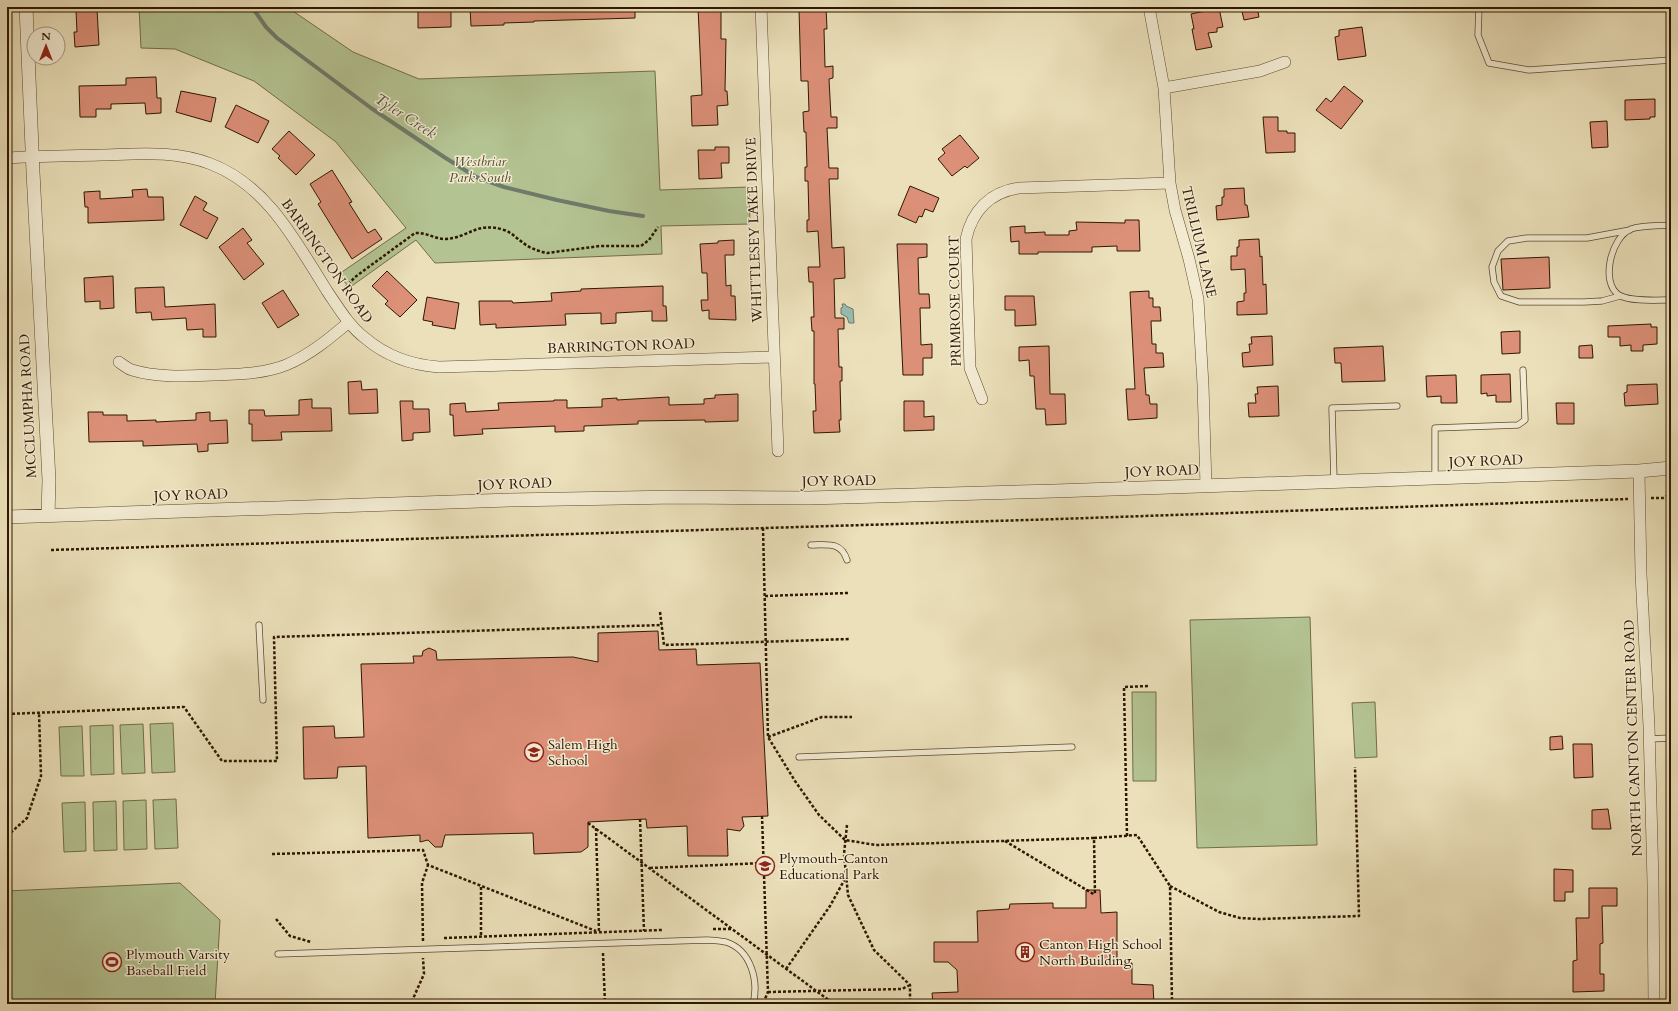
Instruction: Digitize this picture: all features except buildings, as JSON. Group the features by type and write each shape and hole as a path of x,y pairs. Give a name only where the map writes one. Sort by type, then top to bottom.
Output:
{"street":[{"name":"MCCLUMPHA ROAD","path":"26,7 32,157 49,480 48,516"},
{"name":"WHITTLESEY LAKE DRIVE","path":"761,7 778,451"},
{"name":"TRILLIUM LANE","path":"1149,7 1164,88 1170,183 1175,210 1189,259 1198,299 1203,385 1206,486"},
{"path":"1164,88 1260,71 1285,62"},
{"name":"BARRINGTON ROAD","path":"7,158 163,153 194,158 226,171 243,182 266,202 282,222 348,322 364,338 388,354 424,366 439,367 774,357"},
{"name":"PRIMROSE COURT","path":"982,399 970,368 966,239 971,221 981,206 1001,192 1019,188 1170,183"},
{"path":"119,362 131,370 154,375 184,376 263,372 301,358 331,337 348,322"},
{"name":"JOY ROAD","path":"7,517 510,500 676,497 815,498 1640,471 1671,468"},
{"name":"NORTH CANTON CENTER ROAD","path":"1640,471 1641,574 1649,739 1653,883 1654,1004"}],"lane":[{"path":"1479,7 1478,35 1489,63 1529,70 1671,60"},
{"path":"1671,225 1630,230 1587,238 1527,238 1508,241 1498,252 1492,267 1494,282 1501,296 1519,302 1602,301 1620,296 1636,299 1671,300"},
{"path":"1620,296 1612,288 1610,259 1614,246 1621,237 1630,230"},
{"path":"1435,478 1435,428 1518,425 1525,420 1523,370"},
{"path":"1334,481 1332,408 1397,406"},
{"path":"811,545 838,546 845,551 848,560"},
{"path":"259,625 263,700"},
{"path":"1649,739 1671,738"},
{"path":"799,757 1072,747"},
{"path":"278,954 707,940 726,942 740,950 750,965 756,989 753,1004"}],"path":[{"path":"345,288 355,277 415,234 420,233 439,239 445,239 462,235 479,228 491,227 507,231 527,246 547,253 600,246 641,246 649,240 658,227"},
{"path":"51,550 1663,498 1671,494"},
{"path":"763,528 768,737 795,781 819,815 845,840 876,845 1094,838 1137,835 1170,886 1219,912 1240,918 1259,919 1359,916 1355,766"},
{"path":"765,596 848,593"},
{"path":"660,612 664,645 850,639"},
{"path":"7,714 184,707 222,761 277,760 274,637 662,625"},
{"path":"1127,836 1124,687 1148,686"},
{"path":"7,836 27,818 41,776 38,713"},
{"path":"768,737 822,717 852,717"},
{"path":"762,816 768,992 762,1004"},
{"path":"640,819 644,931"},
{"path":"588,823 834,1004"},
{"path":"847,825 844,854 848,896 874,950 910,985 910,1004"},
{"path":"596,828 599,932 605,1004"},
{"path":"1003,841 1095,896 1094,838"},
{"path":"272,854 423,850 428,865 422,882 424,974 412,1001 407,1004"},
{"path":"650,868 763,863"},
{"path":"428,865 599,932"},
{"path":"786,969 830,906 846,876"},
{"path":"481,886 481,936"},
{"path":"1170,886 1172,1004"},
{"path":"276,920 290,936 312,943"},
{"path":"708,930 732,929"},
{"path":"438,938 668,930"},
{"path":"415,939 430,938"},
{"path":"768,992 902,989 910,985"}],"green space":[{"name":"Westbriar Park South","path":"139,7 287,7 353,52 419,79 655,71 660,190 749,187 750,224 661,226 662,254 435,263 416,240 349,288 339,274 406,228 336,142 254,81 175,49 141,48"},
{"path":"1310,617 1317,845 1197,848 1190,620"},
{"path":"1132,692 1156,692 1156,781 1133,781"},
{"path":"1375,702 1377,757 1355,758 1352,703"},
{"path":"173,723 175,772 152,773 150,724"},
{"path":"143,724 145,773 122,774 120,725"},
{"path":"113,725 114,774 91,775 90,726"},
{"path":"82,726 84,776 61,776 59,727"},
{"path":"176,799 178,848 155,849 153,800"},
{"path":"146,800 147,849 124,850 123,801"},
{"path":"116,801 117,850 94,851 93,802"},
{"path":"85,802 86,851 64,852 62,803"},
{"name":"Plymouth Varsity Baseball Field","path":"180,883 220,920 215,1004 7,1004 7,891"}],"water":[{"path":"842,304 845,304 853,309 854,323 849,323 847,317 841,314 841,308 843,307"}],"waterway":[{"name":"Tyler Creek","path":"252,7 266,27 277,38 371,108 476,177 504,187 557,200 609,211 643,216"}],"place":[{"name":"Salem High School","path":"534,752"},
{"name":"Plymouth-Canton Educational Park","path":"765,866"},
{"name":"Canton High School North Building","path":"1025,952"},
{"name":"Plymouth Varsity Baseball Field","path":"112,962"}]}
